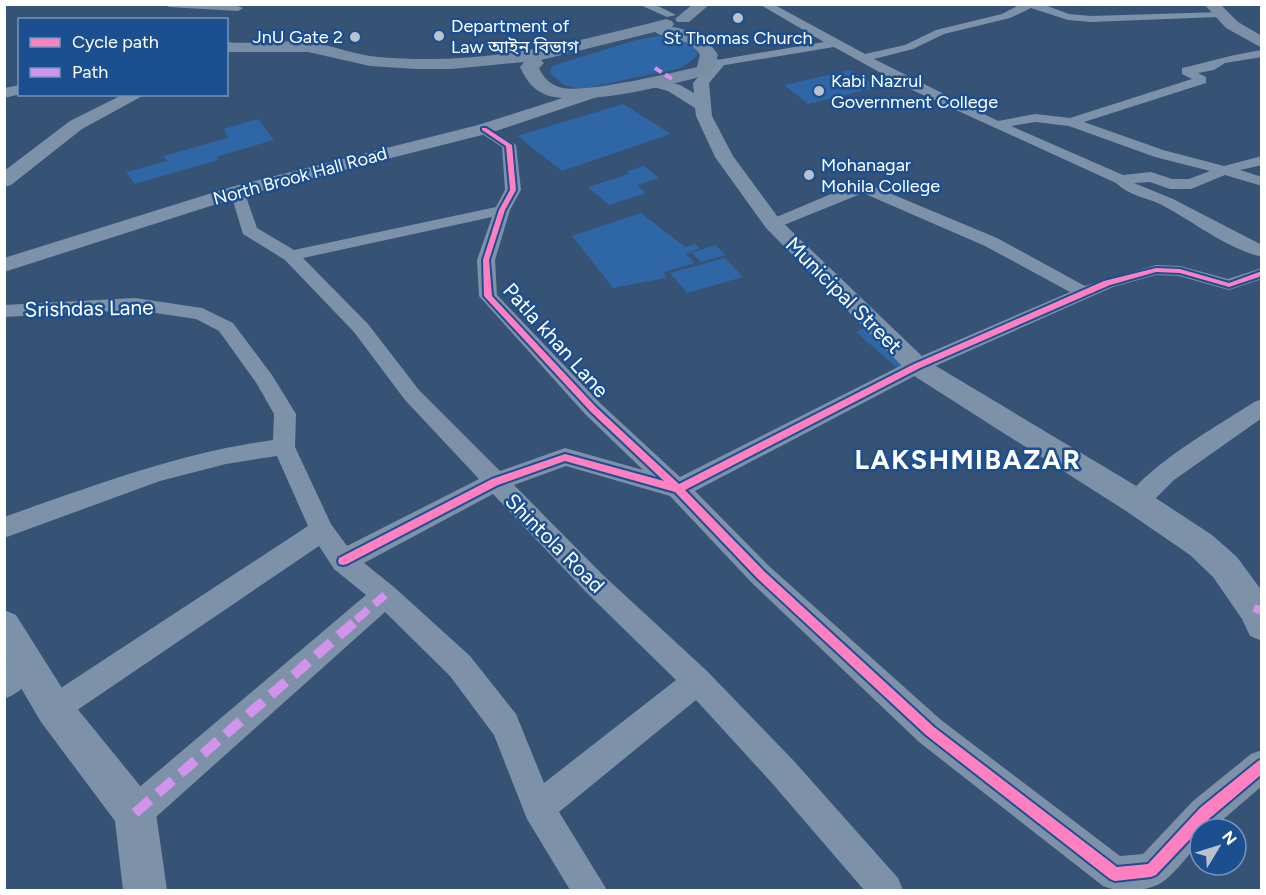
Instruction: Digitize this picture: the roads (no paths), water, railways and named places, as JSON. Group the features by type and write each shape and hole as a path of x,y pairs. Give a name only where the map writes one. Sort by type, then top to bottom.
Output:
{"main road":[{"path":"228,56 297,52 360,66 400,69 446,70 531,63 674,19 703,4"},
{"path":"1215,7 1262,35"},
{"path":"1215,7 1262,43"},
{"path":"674,19 679,33 702,44 710,55 720,62"},
{"path":"674,19 709,38 720,62"},
{"path":"228,47 246,50 308,47 388,63 531,63"},
{"path":"531,63 537,82 557,94 597,92 651,82 720,62"}],"street":[{"path":"169,4 238,10"},
{"path":"643,4 674,19"},
{"path":"764,4 914,86 1121,180 1126,186 1164,201 1214,230 1262,252"},
{"path":"864,58 909,47 940,32 1006,16 1030,4 1068,16 1091,19 1215,7"},
{"path":"701,105 701,83 720,62 837,43"},
{"path":"1071,122 1202,80 1186,71 1210,67 1221,60 1262,53"},
{"path":"651,82 674,88 701,105"},
{"name":"North Brook Hall Road","path":"4,265 238,191 484,129 597,92"},
{"path":"4,181 76,125 134,96"},
{"name":"Municipal Street","path":"701,105 723,157 772,224 917,366 1137,502 1215,556 1259,615"},
{"path":"996,125 1035,118 1071,122 1160,154 1262,182"},
{"name":"Patla khan Lane","path":"504,123 509,145 513,190 502,210 486,260 488,296 593,409 678,489 761,575 930,731 1115,874 1151,870 1205,813 1262,765"},
{"path":"484,129 509,145"},
{"path":"1121,180 1151,177 1170,184 1191,184 1225,170 1262,160"},
{"path":"772,224 855,189 865,188 991,242 1085,293"},
{"name":"Shintola Road","path":"238,191 249,230 291,256 361,328 412,395 594,583 697,681 782,771 886,891"},
{"path":"291,256 502,210"},
{"path":"343,561 495,482 565,457 678,489 917,366 1107,283 1156,270 1180,271 1229,285 1262,273"},
{"name":"Srishdas Lane","path":"4,311 135,304 202,314 226,327 265,380 285,414 284,447 322,530 343,561 385,595 460,666 506,724 538,808 590,891"},
{"path":"1137,502 1166,474 1262,407"},
{"path":"4,528 156,473 226,455 284,447"},
{"path":"54,709 322,530"},
{"path":"135,813 385,595"},
{"path":"4,626 15,675 54,709 135,813 145,891"},
{"path":"538,808 697,681"}],"place":[{"name":"St Thomas Church","path":"738,18"},
{"name":"Department of Law আইন বিভাগ","path":"439,36"},
{"name":"JnU Gate 2","path":"355,37"},
{"name":"Kabi Nazrul Government College","path":"819,91"},
{"name":"Mohanagar Mohila College","path":"809,175"}],"district":[{"name":"LAKSHMIBAZAR","path":"968,459"}]}
